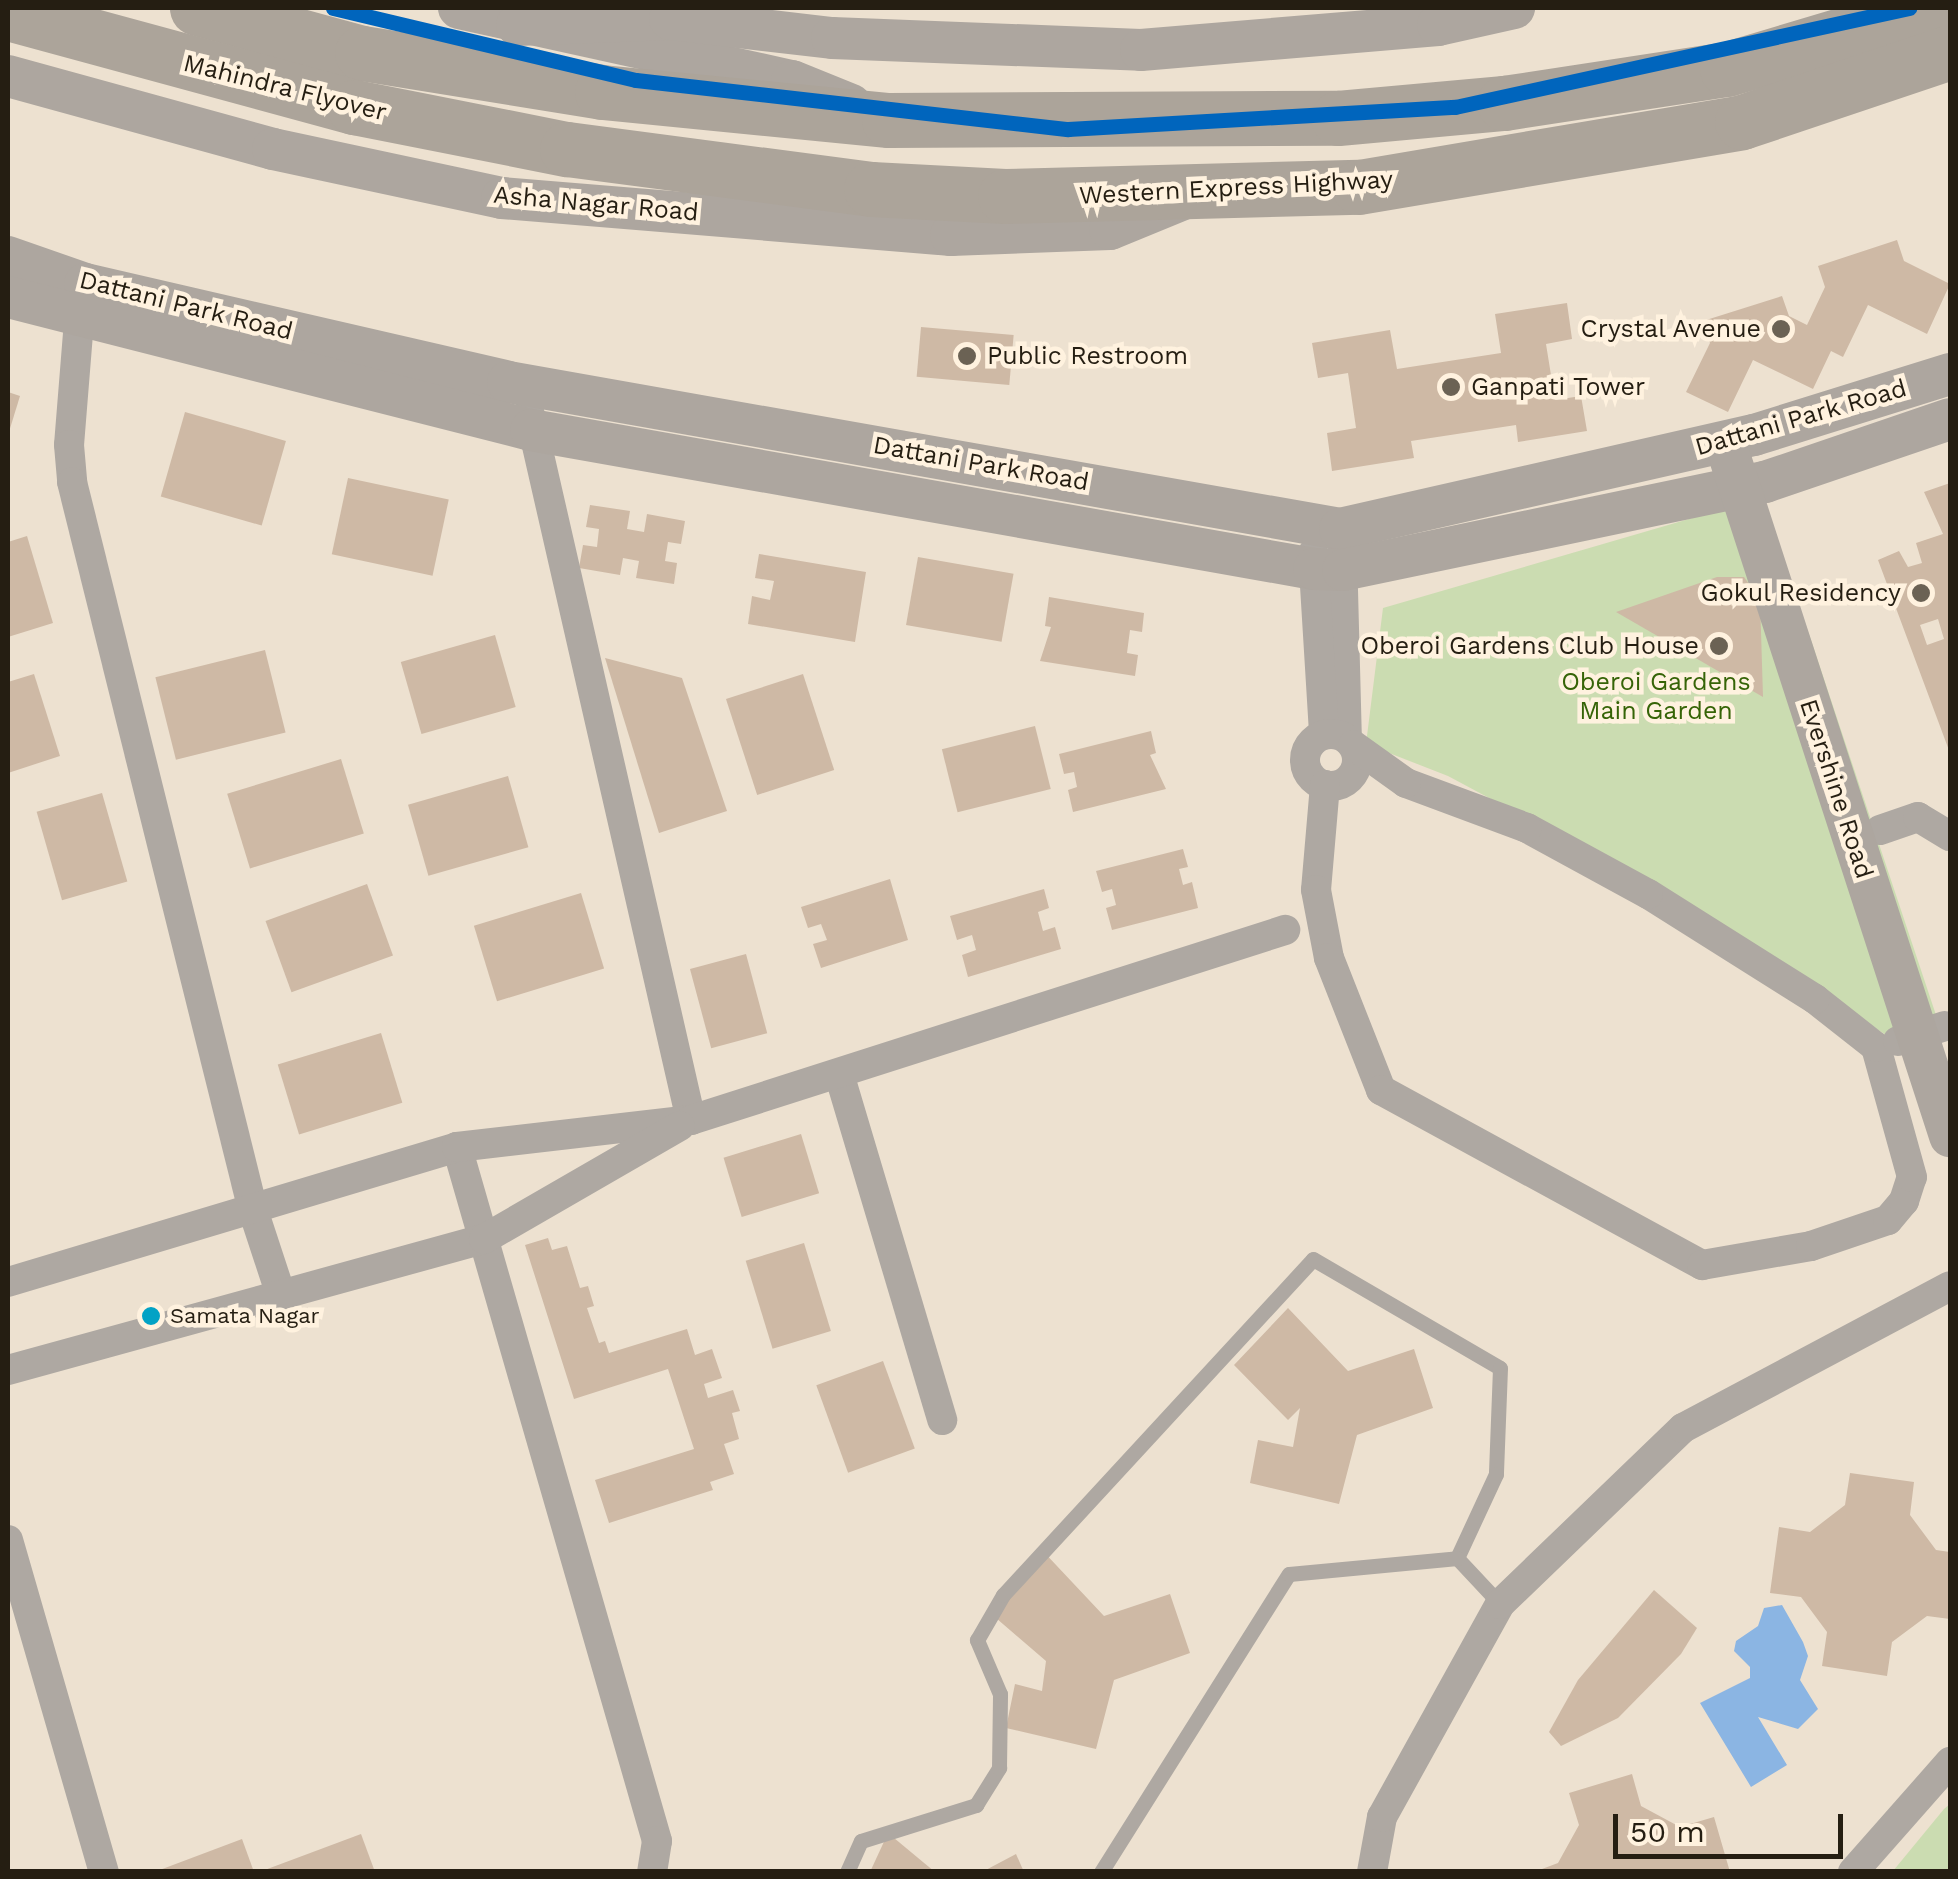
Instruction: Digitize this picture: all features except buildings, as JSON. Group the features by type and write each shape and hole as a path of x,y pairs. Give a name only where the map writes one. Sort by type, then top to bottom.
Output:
{"highway":[{"name":"Mahindra Flyover","path":"196,8 362,53 602,92 889,120"},
{"path":"889,120 1338,118 1504,103 1727,70 1932,8"},
{"name":"Mahindra Flyover","path":"8,13 354,108 567,148"},
{"name":"Western Express Highway","path":"567,148 871,189 1192,195 1359,188 1570,155 1742,122 1950,52"}],"street":[{"path":"459,8 517,25 792,81 889,120"},
{"path":"517,25 670,19 832,38 1140,50 1438,25 1514,8"},
{"name":"Asha Nagar Road","path":"8,76 273,149 502,198 950,235 1110,229 1192,195"},
{"name":"Dattani Park Road","path":"8,257 80,301 531,430 1140,537 1327,547 1751,484 1950,420"},
{"name":"Dattani Park Road","path":"8,297 80,301 524,385 1143,492 1327,547 1740,438 1950,374"},
{"path":"80,301 69,445 76,499 253,1210 281,1295"},
{"path":"524,385 531,430 691,1120"},
{"name":"Evershine Road","path":"1740,438 1751,484 1938,1035"},
{"path":"994,511 1000,468"},
{"name":"Evershine Road","path":"1751,484 1880,830 1938,1035 1950,1136"},
{"path":"1140,537 1143,492"},
{"path":"1325,785 1316,890 1329,958 1381,1090 1702,1265 1812,1246 1888,1220 1904,1202 1912,1177 1876,1047 1815,999 1648,894 1528,828 1406,784 1341,740 1310,744 1305,759 1310,776 1325,785 1350,778 1357,762 1341,740 1327,547"},
{"path":"1880,830 1918,817 1950,836"},
{"path":"8,1282 457,1147 691,1120 840,1078 1285,930"},
{"path":"1876,1047 1938,1035"},
{"path":"840,1078 942,1420"},
{"path":"8,1370 484,1239 691,1120"},
{"path":"457,1147 657,1840 652,1872"},
{"path":"1372,1872 1382,1817 1500,1604 1683,1428 1950,1286"},
{"path":"8,1540 104,1872"},
{"path":"1853,1872 1950,1762"}],"lane":[{"path":"846,1872 862,1840 976,1805 998,1768 1000,1694 977,1640 1003,1595 1313,1259 1500,1368 1496,1474 1457,1558"},
{"path":"1457,1558 1500,1604"},
{"path":"1101,1872 1288,1574 1457,1558"}],"green space":[{"name":"Oberoi Gardens Main Garden","path":"1761,498 1940,1027 1886,1035 1665,892 1448,776 1366,744 1383,608"},
{"path":"1950,1804 1950,1871 1893,1871 1944,1809"}],"water":[{"path":"1782,1605 1808,1656 1800,1680 1818,1709 1798,1729 1758,1717 1787,1765 1751,1787 1700,1703 1750,1678 1750,1667 1734,1651 1736,1641 1758,1626 1764,1608"}],"transit line":[{"path":"333,8 636,80 1068,129 1455,107 1909,8"}],"place":[{"name":"Crystal Avenue","path":"1781,329"},
{"name":"Public Restroom","path":"967,356"},
{"name":"Ganpati Tower","path":"1451,387"},
{"name":"Gokul Residency","path":"1921,593"},
{"name":"Oberoi Gardens Club House","path":"1719,646"},
{"name":"Samata Nagar","path":"151,1316"}]}
